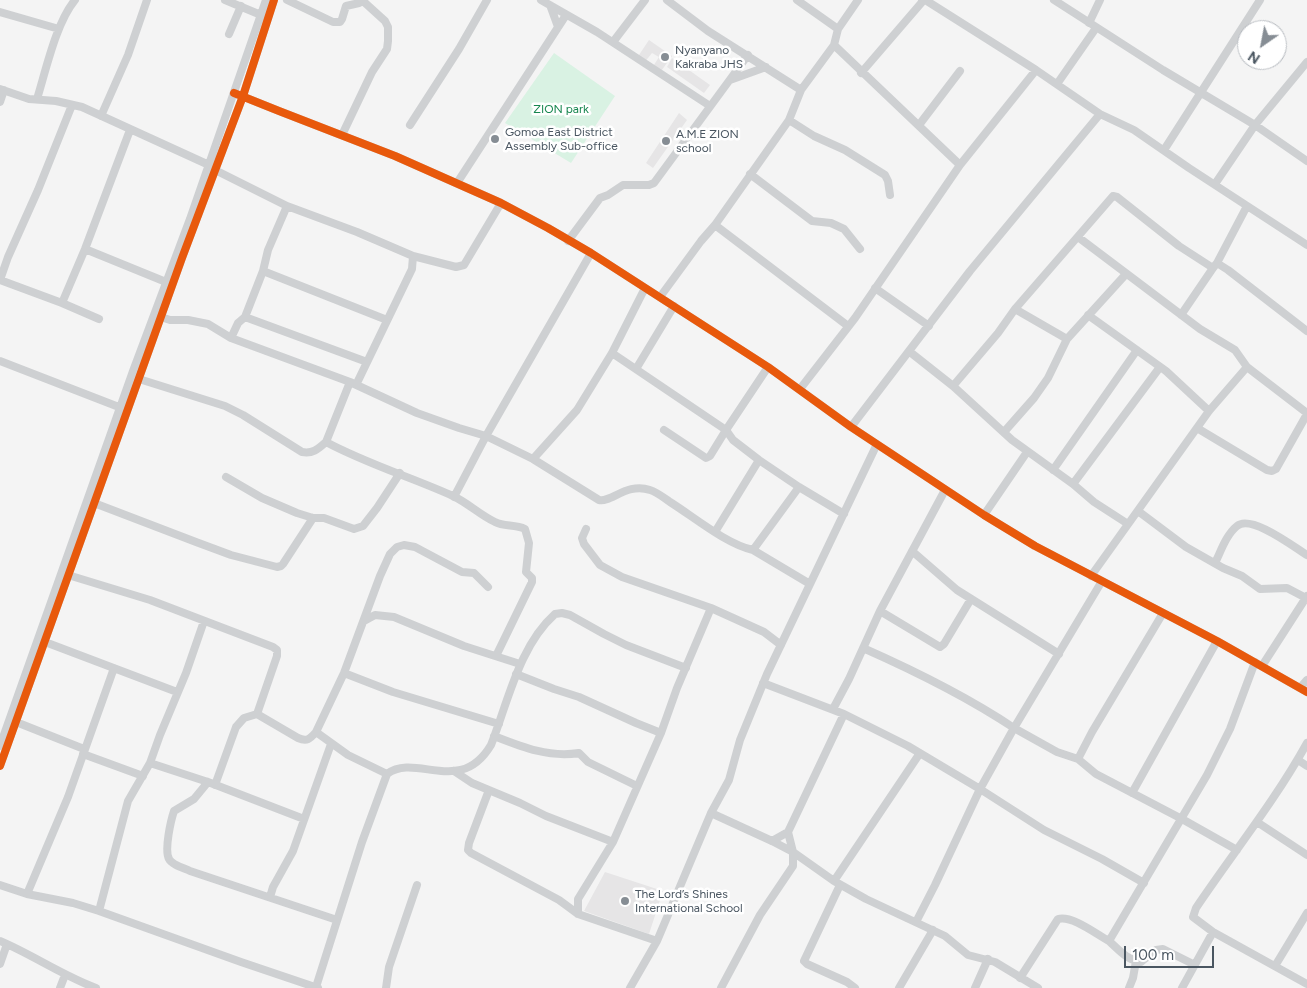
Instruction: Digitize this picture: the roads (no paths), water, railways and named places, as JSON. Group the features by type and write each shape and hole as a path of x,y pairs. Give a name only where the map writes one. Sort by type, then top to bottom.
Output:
{"street":[{"path":"37,99 59,29 69,7 75,0"},
{"path":"101,116 128,55 148,0"},
{"path":"225,0 261,15"},
{"path":"0,766 12,723 124,409 139,379 161,317 212,168 234,93 266,0"},
{"path":"0,746 12,723 45,642 94,503 166,282 243,96 274,0"},
{"path":"286,0 333,22 342,19 346,6 363,1 385,21 388,27 387,48 372,72 342,135"},
{"path":"410,125 459,49 487,0"},
{"path":"541,0 613,42 710,106"},
{"path":"613,42 645,0"},
{"path":"667,0 708,32 801,90"},
{"path":"797,0 838,29"},
{"path":"660,297 700,241 715,225 789,120 801,90 834,45 838,29 858,0"},
{"path":"861,73 924,0 932,0"},
{"path":"924,0 1036,70 1100,114 1134,130 1247,206 1306,242"},
{"path":"1054,0 1254,125 1307,161"},
{"path":"1057,84 1093,25 1100,0"},
{"path":"1164,150 1260,0"},
{"path":"229,34 240,6"},
{"path":"550,6 558,27"},
{"path":"0,12 59,29"},
{"path":"457,183 566,15"},
{"path":"834,45 861,73 960,165"},
{"path":"568,241 600,198 623,185 649,185 654,182 748,56"},
{"path":"1215,184 1254,125 1304,72 1307,62"},
{"path":"729,80 766,67"},
{"path":"800,389 848,326 960,165 1036,70"},
{"path":"919,126 960,71"},
{"path":"0,102 2,89 18,96 82,107 212,168 287,206 358,232 414,256 456,267 464,265 501,203"},
{"path":"234,93 395,156 501,203 548,228 591,253 768,367 945,490 1034,546 1217,641 1304,690 1307,680"},
{"path":"72,105 41,182 10,251 0,280 99,319"},
{"path":"852,427 970,271 1100,114"},
{"path":"789,120 814,136 845,150 885,175 890,195"},
{"path":"62,303 85,249 130,130"},
{"path":"750,174 812,221 830,223 844,229 860,249"},
{"path":"953,386 998,333 1015,309 1078,238 1110,198 1114,196 1179,246 1215,265 1307,330"},
{"path":"231,338 238,323 245,317 263,271 268,250 287,206"},
{"path":"1181,315 1215,265 1247,206"},
{"path":"715,225 848,326"},
{"path":"1078,238 1200,329 1235,350 1247,367 1307,413 1276,469 1272,471 1267,470 1197,428"},
{"path":"85,249 166,282"},
{"path":"454,497 486,436 591,253"},
{"path":"139,379 226,406 243,414 302,452 314,452 326,442 353,384 367,362 412,269 414,256"},
{"path":"263,271 386,320"},
{"path":"1004,432 1043,385 1067,339 1126,274"},
{"path":"533,459 576,410 612,353 645,288"},
{"path":"875,288 929,326"},
{"path":"636,369 674,306"},
{"path":"1015,309 1067,339"},
{"path":"1088,315 1160,367 1209,412"},
{"path":"161,317 170,320 188,320 208,324 231,338 353,384 417,413 486,436 533,459 603,501 629,489 649,489 716,532 746,549 753,550 810,584"},
{"path":"245,317 367,362"},
{"path":"1053,470 1137,350"},
{"path":"910,352 953,386 1027,452 1073,484 1105,510 1128,524"},
{"path":"612,353 726,430 733,440 760,460 799,487 844,514"},
{"path":"0,361 124,409"},
{"path":"664,430 706,458 710,456 768,367"},
{"path":"1073,484 1160,367"},
{"path":"1091,576 1197,428 1247,367"},
{"path":"326,442 388,471 400,473 454,497 496,523 525,529 529,549 526,572 532,578 532,582 496,656"},
{"path":"630,988 656,941 711,813 732,772 740,740 763,683 877,444"},
{"path":"984,515 1027,452"},
{"path":"716,532 760,460"},
{"path":"226,478 270,502 313,518 324,518 354,529 362,526 378,508 400,473"},
{"path":"753,550 799,487"},
{"path":"833,709 880,612 945,490"},
{"path":"94,503 231,555 277,567 283,564 313,518"},
{"path":"1109,941 1207,775 1230,729 1258,664 1306,597 1287,588 1260,590 1242,576 1186,547 1138,510"},
{"path":"1215,563 1228,537 1236,526 1242,523 1261,527 1307,555"},
{"path":"586,529 582,538 584,544 600,565 622,577 712,608 764,632 781,645"},
{"path":"337,920 190,871 171,861 168,858 168,836 174,811 212,783 233,733 244,718 257,714 303,740 311,738 316,732 344,672 380,576 390,554 397,547 404,545 415,547 462,572 474,573 488,587"},
{"path":"912,551 948,583 1058,654"},
{"path":"68,575 150,600 277,650 257,714"},
{"path":"916,922 980,789 1008,738 1102,582"},
{"path":"880,612 940,647 944,644 971,599"},
{"path":"369,607 375,615"},
{"path":"578,914 578,899 613,842 661,733 712,608"},
{"path":"1078,759 1163,613"},
{"path":"0,885 27,894 73,903 98,911 317,988 337,920 386,774 405,767 443,772 454,771 477,763 485,755 494,736 520,664 555,614 570,614 626,645 686,668"},
{"path":"364,621 375,615 403,619 464,646 520,664"},
{"path":"98,911 128,801 150,763 186,673 204,621"},
{"path":"1132,793 1217,641"},
{"path":"45,642 177,692"},
{"path":"863,648 932,680 1057,752 1078,759 1096,774 1237,850"},
{"path":"27,894 57,825 114,668"},
{"path":"344,672 393,692 499,724"},
{"path":"516,674 579,697 661,733"},
{"path":"763,683 833,709 920,753 1044,830 1144,884"},
{"path":"772,841 788,832 844,714"},
{"path":"0,720 84,751 143,776"},
{"path":"316,732 348,755 386,774"},
{"path":"494,736 546,753 561,755 579,753 588,762 637,786"},
{"path":"1008,738 1028,736"},
{"path":"1307,743 1257,822 1196,908 1194,917 1213,932 1307,984"},
{"path":"270,897 271,890 293,851 331,744"},
{"path":"855,988 847,982 804,961 837,883 920,753"},
{"path":"1298,760 1307,766"},
{"path":"150,763 212,783 304,818"},
{"path":"454,771 464,779 546,816 613,842"},
{"path":"489,790 468,843 468,850 475,856 560,900 578,914 656,941"},
{"path":"711,813 793,852 837,883 866,899 933,930 953,941 973,957 988,959 1038,988"},
{"path":"1257,822 1307,855"},
{"path":"721,988 760,915 793,866 793,852 788,832"},
{"path":"793,866 811,865"},
{"path":"386,988 388,967 417,885"},
{"path":"1275,966 1307,913"},
{"path":"1020,978 1058,919 1068,918 1109,941 1132,960 1140,962 1156,950 1163,948 1194,965"},
{"path":"899,988 933,930"},
{"path":"1182,988 1213,932"},
{"path":"0,964 3,942 31,955 64,975 96,988"},
{"path":"975,988 988,959"},
{"path":"1128,988 1133,978 1136,961"},
{"path":"60,988 64,975"}],"place":[{"name":"Nyanyano Kakraba JHS","path":"665,57"},
{"name":"Gomoa East District Assembly Sub-office","path":"495,139"},
{"name":"A.M.E ZION school","path":"666,141"},
{"name":"The Lord’s Shines International School","path":"625,901"}],"park label":[{"name":"ZION park","path":"561,109"}]}
